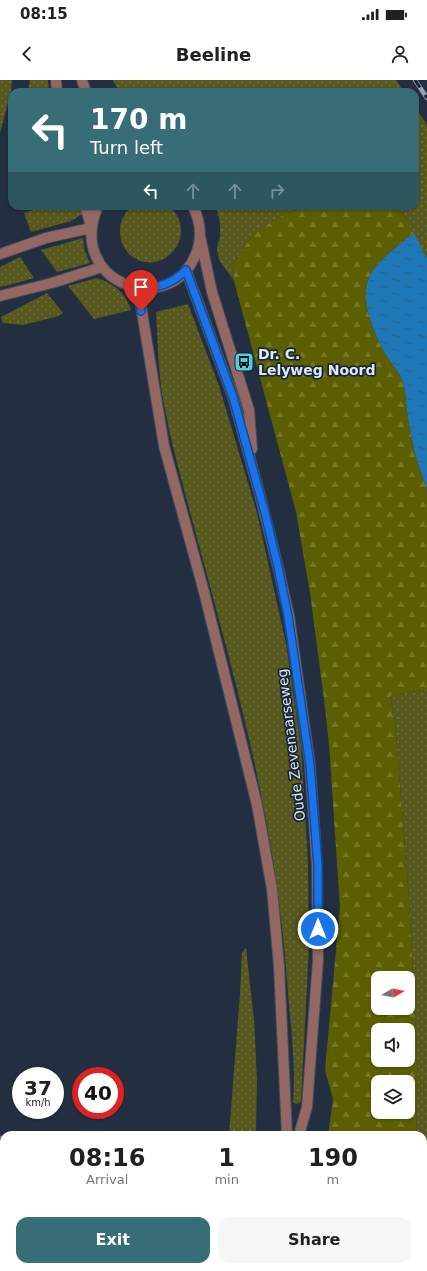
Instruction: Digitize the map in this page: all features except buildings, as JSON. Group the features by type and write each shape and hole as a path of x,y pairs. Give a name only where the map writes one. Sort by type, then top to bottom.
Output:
{"street":[{"path":"87,210 91,228 93,250 102,267 116,280 138,288 153,288 168,284 180,276 191,264 198,251 200,236"},
{"path":"91,228 97,210"},
{"path":"195,210 199,220 200,236 212,292 249,410 254,472"},
{"path":"0,254 46,238 91,228"},
{"path":"0,296 52,283 102,267"},
{"name":"Oude Zevenaarseweg","path":"186,270 233,397 278,567 288,616 310,765 318,866 318,960 307,1107 300,1131"},
{"path":"138,288 164,446 203,588 257,805 272,889 278,958 287,1131"}],"shaded area":[{"path":"0,80 12,80 11,88 8,88 8,102 0,133"},
{"path":"30,80 48,80 49,88 29,88"},
{"path":"113,80 396,80 401,88 117,88"},
{"path":"419,113 427,125 427,259 403,214 392,210 419,210"},
{"path":"33,210 81,210 82,214 71,221 31,232 24,213"},
{"path":"129,210 171,210 177,217 181,228 180,240 174,250 165,258 155,262 143,261 130,255 122,243 120,234 123,217"},
{"path":"217,210 296,210 285,214 263,227 250,239 233,264 234,281 219,260 217,248 220,237 220,223"},
{"path":"83,238 84,249 90,263 57,272 41,250"},
{"path":"20,257 34,278 0,287 0,267"},
{"path":"97,278 114,286 126,298 131,310 94,319 68,286"},
{"path":"47,293 63,313 59,316 23,325 3,323 1,317"},
{"path":"188,304 219,386 257,513 286,644 301,747 308,864 309,947 301,1101 300,1103 296,1104 293,1102 293,1048 282,926 273,859 261,792 240,701 174,452 161,385 156,312"},
{"path":"427,689 427,1131 416,1131 418,1074 415,1015 415,971 413,971 409,899 395,722 390,696"},
{"path":"246,948 254,1020 257,1079 256,1131 229,1131 242,953"}],"green space":[{"path":"296,210 392,210 403,214 414,233 376,266 368,281 366,302 368,313 376,335 403,382 413,445 420,471 427,488 427,689 390,696 395,722 409,899 413,971 371,971 371,1015 415,1015 418,1074 416,1131 329,1131 333,1099 325,1070 340,907 329,744 310,593 296,512 234,281 233,264 250,239 263,227 285,214"}],"water":[{"path":"414,233 427,259 427,488 420,471 413,445 403,382 376,335 368,313 366,302 368,281 376,266 397,246"}],"railway":[{"path":"415,80 427,98"}],"place":[{"name":"Dr. C. Lelyweg Noord","path":"244,362"}],"route":[{"path":"141,311 138,288 153,288 168,284 186,270 233,397 265,513 288,616 310,765 318,866 318,929"}]}
